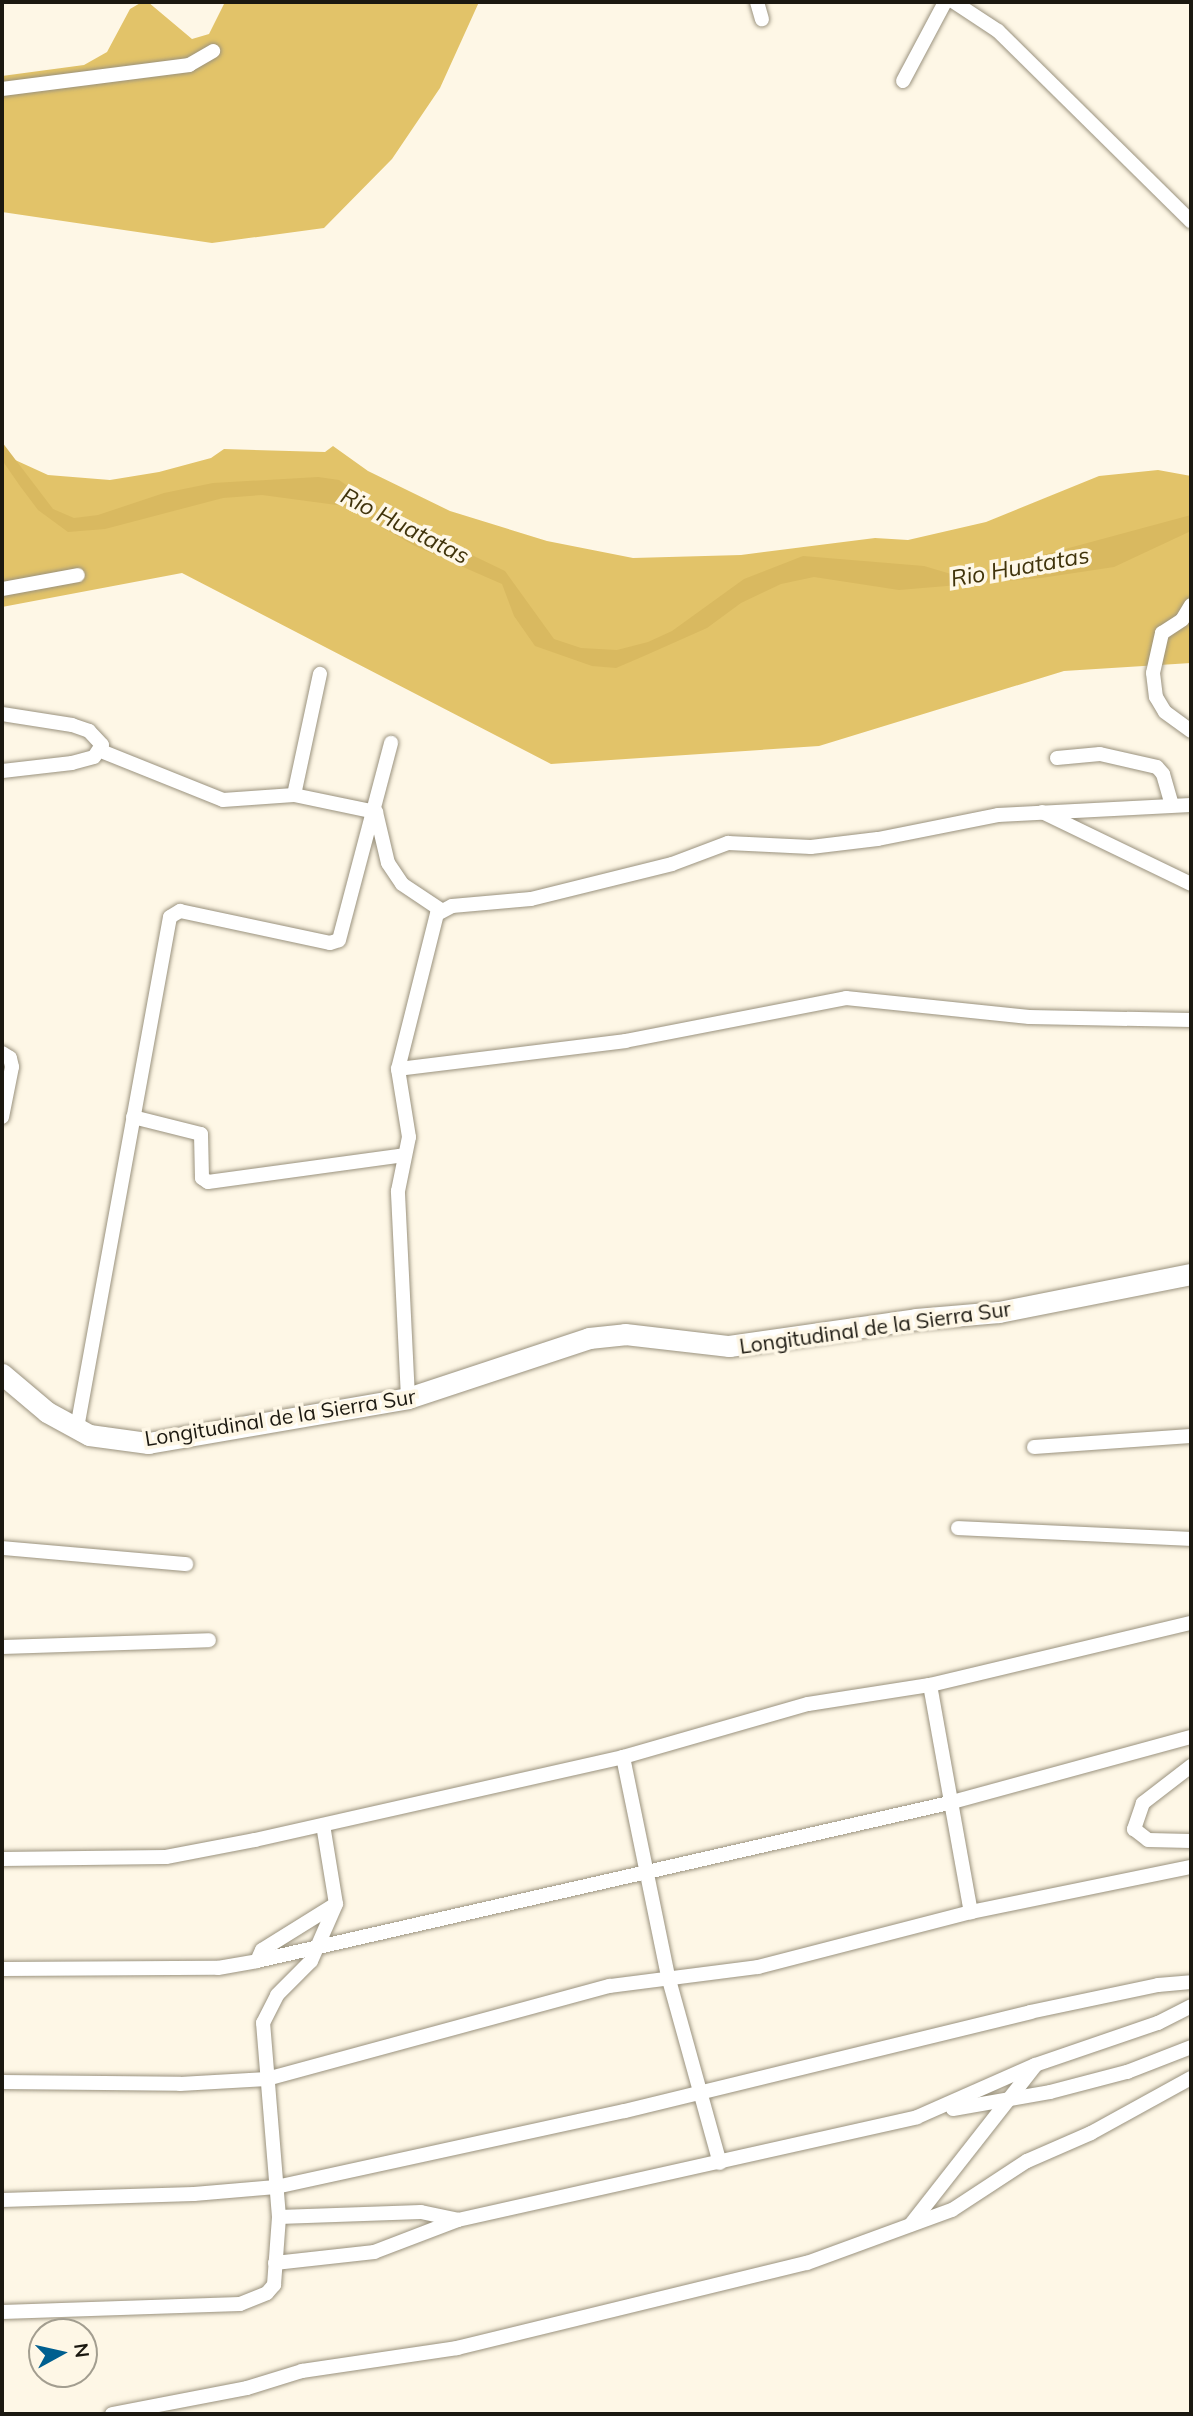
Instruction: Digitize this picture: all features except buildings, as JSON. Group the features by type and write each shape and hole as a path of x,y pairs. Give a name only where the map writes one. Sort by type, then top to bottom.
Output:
{"main road":[{"name":"Longitudinal de la Sierra Sur","path":"2,1374 47,1412 89,1434 148,1443 408,1398 589,1338 625,1334 729,1346 916,1319 999,1312 1191,1274"}],"street":[{"path":"757,2 762,19"},
{"path":"903,81 945,2"},
{"path":"954,2 998,31 1116,142 1191,221"},
{"path":"2,89 189,65 213,51"},
{"path":"2,589 78,575"},
{"path":"1191,605 1182,620 1162,633 1153,673 1164,712 1191,731"},
{"path":"295,795 320,674"},
{"path":"2,714 72,724 98,738 101,751"},
{"path":"77,1428 173,912 330,943 339,940 376,812 391,743"},
{"path":"2,771 72,764 101,751 223,800 295,795 376,812"},
{"path":"1057,758 1100,754 1157,767 1163,774 1172,806"},
{"path":"376,812 388,863 402,884 441,909 531,899 672,864 728,843 811,847 1039,811 1191,805"},
{"path":"1039,811 1191,884"},
{"path":"408,1398 398,1191 409,1137 398,1069 441,909"},
{"path":"398,1069 625,1041 846,998 1029,1017 1191,1020"},
{"path":"2,1054 10,1058 12,1067 2,1117"},
{"path":"133,1117 201,1134 202,1178 208,1182 404,1155"},
{"path":"1034,1447 1191,1436"},
{"path":"958,1528 1191,1539"},
{"path":"2,1548 186,1564"},
{"path":"2,1859 166,1857 323,1825 623,1757 807,1704 930,1685 1191,1623"},
{"path":"2,1647 209,1640"},
{"path":"930,1685 949,1803 971,1912"},
{"path":"2,1969 218,1968 257,1961 949,1803 1191,1737"},
{"path":"623,1757 668,1976 720,2163"},
{"path":"1191,1766 1143,1803 1134,1829 1148,1840 1191,1841"},
{"path":"2,2312 240,2304 267,2293 274,2284 279,2217 264,2023 269,2009 311,1961 336,1904 323,1825"},
{"path":"2,2082 180,2084 267,2078 610,1986 668,1976 758,1967 971,1912 1191,1867"},
{"path":"257,1961 262,1950 336,1904"},
{"path":"2,2200 194,2194 276,2186 699,2093 1030,2012 1167,1983 1191,1982"},
{"path":"936,2111 1035,2065 1158,2023 1191,2006"},
{"path":"275,2263 374,2252 458,2220 720,2163 936,2111 1011,2099 1127,2072 1191,2047"},
{"path":"910,2225 1035,2065"},
{"path":"113,2414 247,2388 302,2371 457,2348 700,2293 807,2263 952,2210 1027,2161 1091,2133 1191,2078"},
{"path":"279,2217 421,2212 458,2220"}],"shaded area":[{"path":"142,2 148,2 192,39 209,34 225,2 479,2 440,88 392,159 324,228 212,243 2,212 2,76 84,65 107,52 130,9"},
{"path":"333,446 368,471 450,511 547,541 633,558 741,555 875,538 908,540 986,522 1099,476 1158,470 1191,476 1191,663 1064,671 819,746 551,764 182,573 2,607 2,454 48,475 110,480 159,472 211,458 224,449 325,452"}],"water":[{"name":"Rio Huatatas","path":"2,442 53,509 74,518 98,515 164,493 213,483 318,477 339,480 393,517 505,571 554,639 581,648 617,650 648,642 672,631 744,579 803,556 924,566 961,577 1191,515 1191,531 1114,567 1041,578 899,590 814,577 781,584 741,603 707,628 616,668 592,666 535,646 514,616 502,584 415,546 376,524 359,508 262,495 223,498 105,529 68,532 38,510 20,486 2,460"}]}
